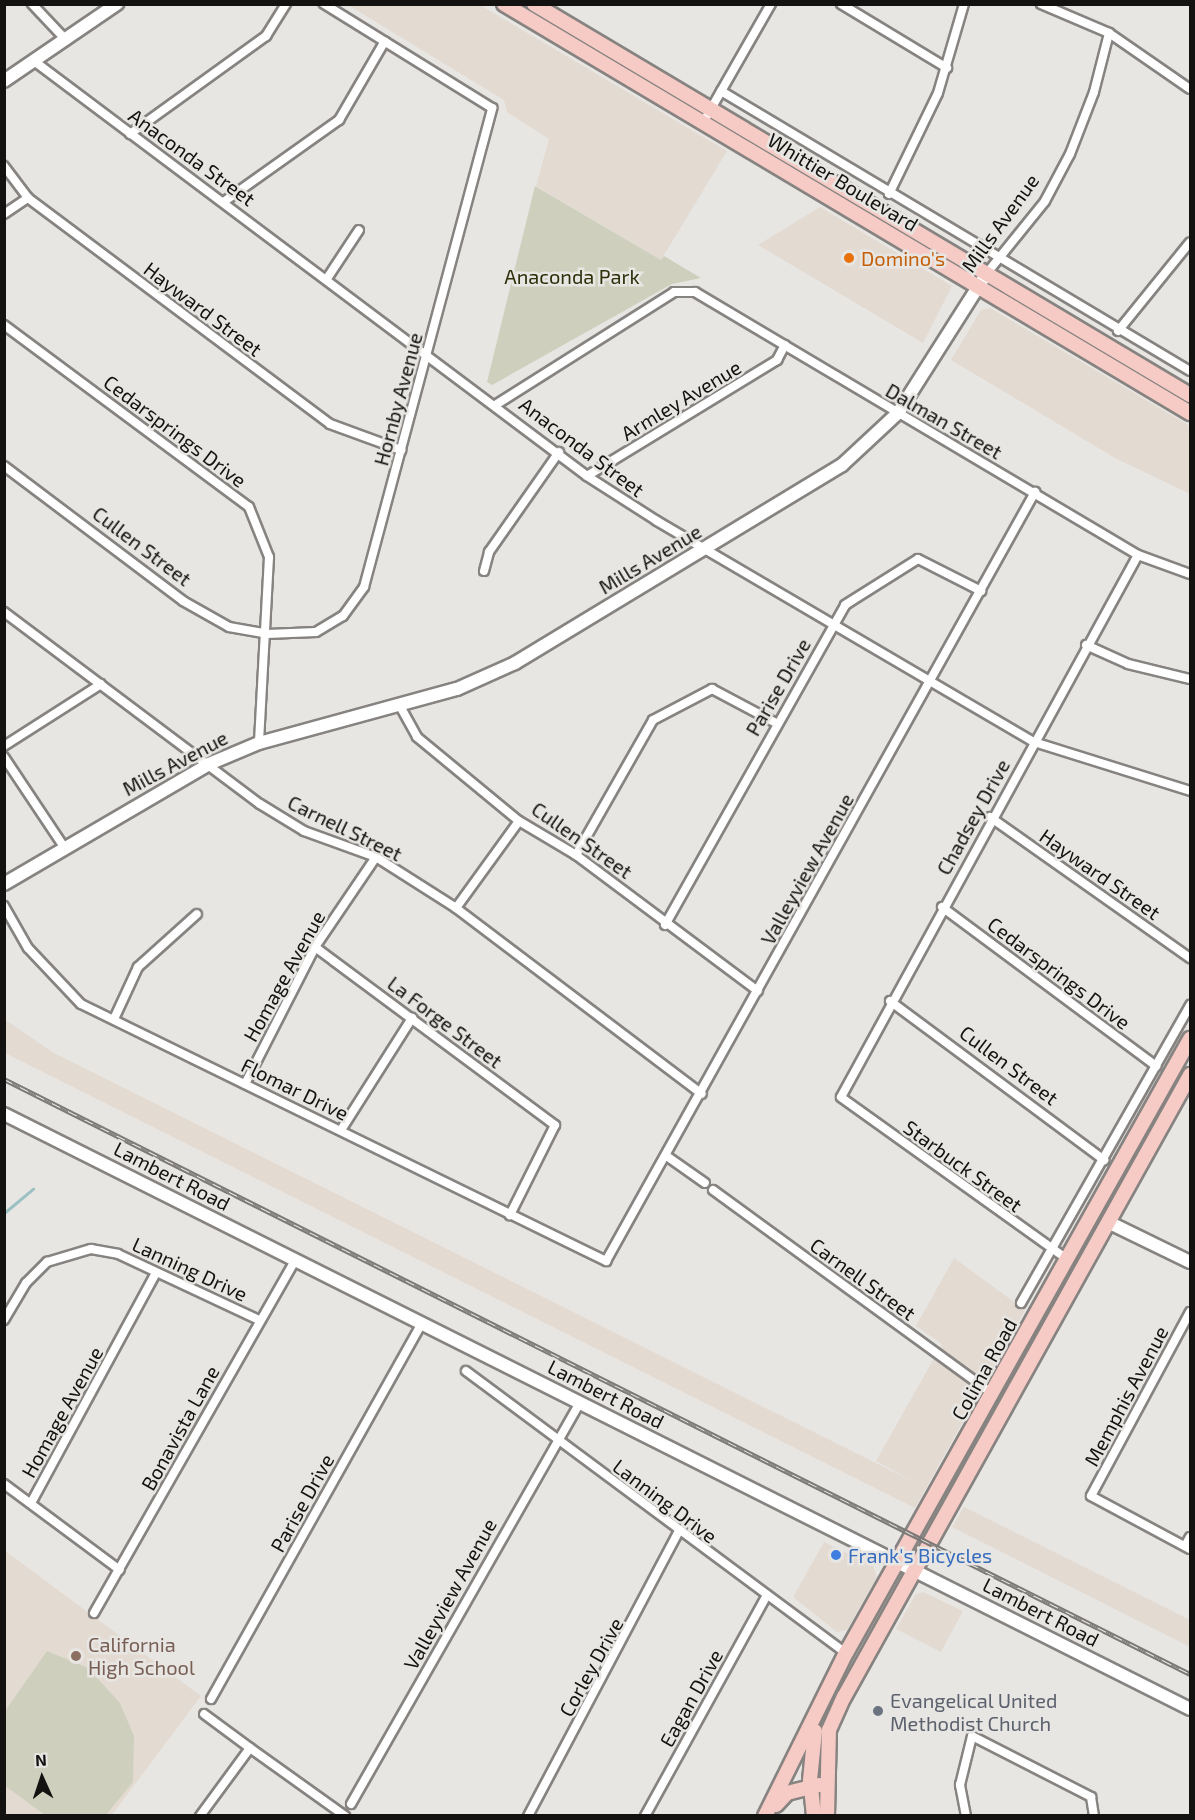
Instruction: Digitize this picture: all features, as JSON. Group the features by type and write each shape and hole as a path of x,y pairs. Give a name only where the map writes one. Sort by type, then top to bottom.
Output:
{"main road":[{"name":"Whittier Boulevard","path":"504,4 708,115 987,273 1191,395"},
{"name":"Whittier Boulevard","path":"534,4 978,287 1191,414"},
{"name":"Colima Road","path":"818,1786 829,1730 917,1572 1067,1259 1191,1039"},
{"name":"Colima Road","path":"817,1720 846,1653 897,1562 1081,1267 1191,1075"},
{"path":"1067,1259 1081,1267"},
{"path":"814,1815 818,1786 817,1720"},
{"path":"766,1815 817,1720"},
{"path":"766,1815 787,1793 818,1786"},
{"path":"818,1786 827,1815"}],"street":[{"path":"32,4 66,40"},
{"path":"4,81 117,4"},
{"path":"130,134 266,36 286,4"},
{"path":"225,201 339,120 385,41 324,4"},
{"path":"708,115 771,4"},
{"path":"841,4 947,68"},
{"path":"889,194 947,68 964,4"},
{"path":"1041,4 1108,33 1191,89"},
{"name":"Mills Avenue","path":"4,884 209,764 260,743 400,706 515,663 842,465 898,413 998,256 1045,201 1070,154 1095,92 1108,33"},
{"name":"Hornby Avenue","path":"267,634 316,632 343,616 364,587 492,108 385,41"},
{"name":"Anaconda Street","path":"34,61 428,352 587,476 832,625 1034,742 1191,791"},
{"name":"Whittier Boulevard","path":"721,91 889,194 998,256 1118,331 1191,371"},
{"name":"Hayward Street","path":"4,166 28,198 330,424 401,450"},
{"path":"4,214 28,198"},
{"path":"328,277 359,230"},
{"path":"1118,331 1191,242"},
{"name":"Dalman Street","path":"497,404 684,290 785,345 1138,555 1191,574"},
{"name":"Cedarsprings Drive","path":"4,325 249,507 269,558 260,743"},
{"name":"Armley Avenue","path":"587,476 777,360 785,345"},
{"path":"484,571 489,552 559,452"},
{"name":"Cullen Street","path":"4,466 206,616 267,634"},
{"name":"Valleyview Avenue","path":"606,1261 668,1157 1035,492"},
{"name":"Chadsey Drive","path":"841,1097 890,1001 990,817 1138,555"},
{"name":"Parise Drive","path":"665,924 776,723 845,605 918,559 981,591"},
{"name":"Carnell Street","path":"4,612 209,764 304,831 376,857 456,908 702,1094"},
{"path":"1086,645 1128,664 1191,679"},
{"path":"4,746 101,684"},
{"path":"576,855 653,720 712,689 776,723"},
{"name":"Cullen Street","path":"400,706 417,737 519,821 576,855 665,924 758,991"},
{"path":"4,757 64,847"},
{"name":"Hayward Street","path":"990,817 1191,958"},
{"path":"456,908 519,821"},
{"name":"Homage Avenue","path":"244,1084 315,947 376,857"},
{"name":"Flomar Drive","path":"4,906 57,983 81,1004 606,1261"},
{"name":"Cedarsprings Drive","path":"942,907 1156,1066"},
{"path":"114,1019 138,967 197,914"},
{"name":"La Forge Street","path":"315,947 555,1125 510,1215"},
{"name":"Cullen Street","path":"890,1001 1104,1160"},
{"path":"1021,1303 1191,1005"},
{"path":"341,1130 412,1018"},
{"name":"Starbuck Street","path":"841,1097 1052,1252 1067,1259"},
{"name":"Lambert Road","path":"4,1114 1191,1709"},
{"path":"668,1157 705,1183"},
{"name":"Carnell Street","path":"713,1190 1000,1397"},
{"path":"1094,1214 1191,1262"},
{"name":"Lanning Drive","path":"4,1320 26,1283 47,1262 70,1253 91,1249 118,1254 259,1320"},
{"name":"Bonavista Lane","path":"94,1613 295,1260"},
{"name":"Homage Avenue","path":"30,1503 156,1273"},
{"name":"Memphis Avenue","path":"1188,1548 1091,1496 1191,1312"},
{"name":"Parise Drive","path":"211,1699 422,1323"},
{"name":"Lanning Drive","path":"466,1371 678,1533 846,1653"},
{"name":"Valleyview Avenue","path":"351,1804 556,1439 580,1402"},
{"path":"4,1484 120,1570"},
{"name":"Corley Drive","path":"528,1815 678,1533"},
{"path":"1188,1548 1191,1537"},
{"name":"Eagan Drive","path":"645,1815 766,1597"},
{"path":"204,1714 345,1815"},
{"path":"966,1815 960,1785 972,1736 1091,1797 1094,1815"},
{"path":"200,1815 249,1748"}],"shaded area":[{"path":"348,5 480,5 727,151 661,260 536,186 549,139 507,112 504,100"},
{"path":"820,207 952,286 923,343 758,245"},
{"path":"990,308 1190,426 1190,494 1115,458 951,360 981,310"},
{"path":"4,1019 54,1053 914,1482 876,1461 942,1344 916,1326 954,1258 1025,1310 915,1508 5,1053"},
{"path":"964,1507 1190,1620 1190,1647 952,1527"},
{"path":"824,1542 873,1566 877,1577 847,1630 837,1632 793,1597"},
{"name":"California High School","path":"4,1550 201,1696 112,1815 5,1815"},
{"path":"923,1592 963,1611 941,1652 896,1629 915,1595"}],"green space":[{"name":"Anaconda Park","path":"535,186 661,260 664,256 701,278 672,284 492,385 487,382"},
{"path":"47,1651 88,1668 120,1703 134,1736 133,1782 106,1815 45,1815 5,1786 5,1711"}],"waterway":[{"path":"4,1213 33,1189"}],"railway":[{"path":"4,1079 1190,1674"}],"place":[{"name":"Domino's","path":"849,258"},
{"name":"Frank's Bicycles","path":"836,1555"},
{"name":"California High School","path":"76,1656"},
{"name":"Evangelical United Methodist Church","path":"878,1711"}]}
